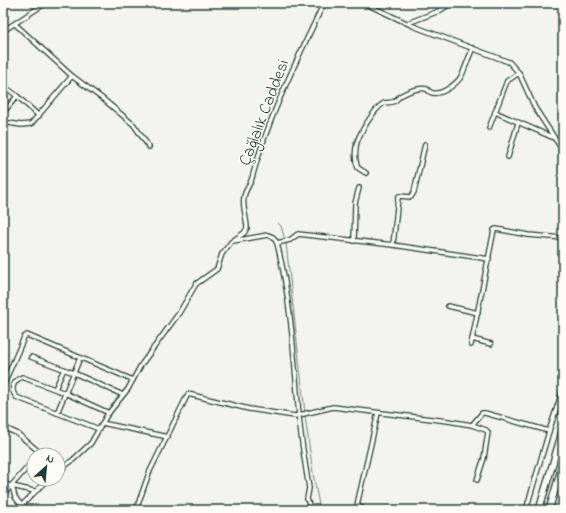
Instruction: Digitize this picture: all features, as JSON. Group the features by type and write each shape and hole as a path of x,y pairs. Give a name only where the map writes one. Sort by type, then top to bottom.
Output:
{"highway":[{"path":"539,510 563,429"},
{"path":"549,510 563,463"}],"street":[{"name":"Çağlalık Caddesi","path":"231,242 244,233 247,228 243,203 244,193 251,184 256,162 269,124 324,3"},
{"path":"364,3 428,32 509,62 519,73 535,108 563,151"},
{"path":"408,23 439,11 452,3"},
{"path":"552,3 563,4"},
{"path":"3,31 43,4"},
{"path":"14,24 72,76 103,99 134,126 149,147"},
{"path":"366,173 358,168 356,161 356,145 367,120 372,114 384,103 392,102 416,89 426,88 433,94 440,93 459,80 472,48"},
{"path":"489,128 507,81 519,73"},
{"path":"3,122 21,125 31,124 72,76"},
{"path":"3,85 18,96 39,116"},
{"path":"3,113 18,96"},
{"path":"495,112 555,139"},
{"path":"508,157 518,123"},
{"path":"393,245 398,198 399,196 411,197 414,192 425,144"},
{"path":"354,241 355,203 359,188"},
{"path":"471,345 496,229 528,235 563,238"},
{"path":"66,464 85,449 133,380 141,365 179,313 196,284 216,269 222,254 231,242 268,234 279,242 284,268 309,488 307,499 310,510"},
{"path":"279,242 290,240 298,234 393,245 489,259"},
{"path":"448,306 478,313"},
{"path":"3,386 24,337 28,335 133,380"},
{"path":"472,339 491,344"},
{"path":"31,357 74,373 123,395"},
{"path":"57,413 80,358"},
{"path":"55,389 64,369"},
{"path":"99,429 16,397 12,392 12,388 16,381 22,378 66,393 109,413"},
{"path":"526,510 563,389"},
{"path":"136,510 149,473 188,394 249,409 295,416 309,414 333,407 472,425 488,432 484,458 477,480"},
{"path":"365,510 357,505 378,413"},
{"path":"472,425 482,413 485,413 549,431"},
{"path":"102,423 168,437"},
{"path":"3,426 18,434 33,447"},
{"path":"3,495 26,469"},
{"path":"3,484 34,491"},
{"path":"12,486 15,497 21,505"},
{"path":"17,510 39,487"}],"waterway":[{"path":"275,220 281,226 285,240"},
{"path":"286,243 305,413"},
{"path":"305,416 320,510"}]}
